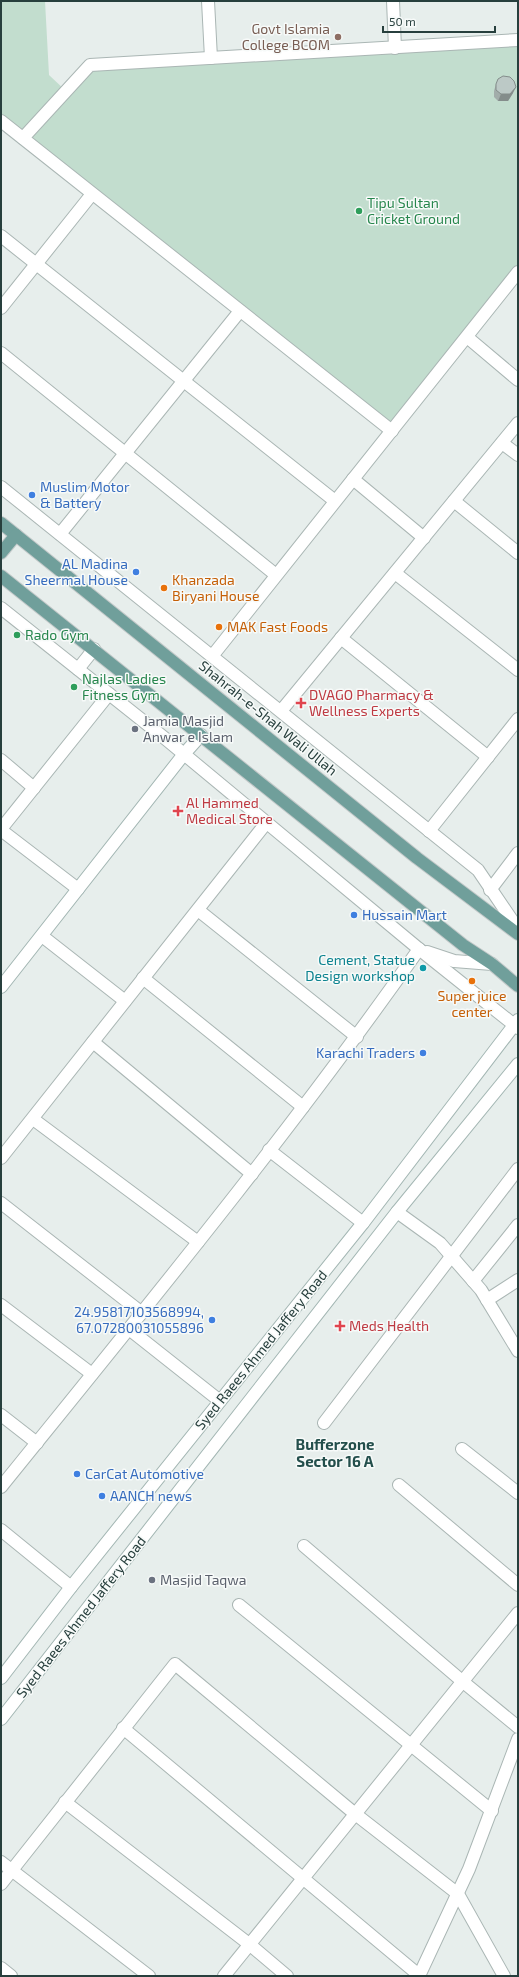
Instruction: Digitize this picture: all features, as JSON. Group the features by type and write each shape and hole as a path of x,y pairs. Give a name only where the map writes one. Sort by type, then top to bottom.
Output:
{"main road":[{"name":"Shahrah-e-Shah Wali Ullah","path":"1,523 417,858 518,934"},
{"path":"1,553 16,535"},
{"path":"1,576 463,945 492,964 518,986"}],"street":[{"path":"208,1 211,58"},
{"path":"393,1 395,48"},
{"path":"23,138 90,65 518,40"},
{"path":"1,121 392,431"},
{"path":"1,308 92,194"},
{"path":"1,236 336,501"},
{"path":"213,655 518,272"},
{"path":"60,534 240,311"},
{"path":"467,337 518,380"},
{"path":"1,353 276,575"},
{"path":"282,711 518,423"},
{"path":"502,442 518,455"},
{"path":"353,479 424,538"},
{"path":"1,486 213,655 478,870 490,890 518,929"},
{"path":"454,501 518,553"},
{"path":"395,573 518,670"},
{"path":"1,608 184,754 419,950 517,1024"},
{"path":"341,638 488,757"},
{"path":"78,669 94,649"},
{"path":"78,889 1,829 109,694"},
{"path":"429,831 518,719"},
{"path":"1,987 184,754 201,735"},
{"path":"1,760 34,788"},
{"path":"1,1158 267,822"},
{"path":"490,890 518,852"},
{"path":"198,910 357,1037"},
{"path":"42,936 126,1001"},
{"path":"419,950 454,961 492,964"},
{"path":"1,1487 252,1174 357,1037 419,950"},
{"path":"143,978 303,1107"},
{"name":"Syed Raees Ahmed Jaffery Road","path":"1,1678 71,1587 363,1223 517,1024"},
{"path":"93,1042 252,1174"},
{"name":"Syed Raees Ahmed Jaffery Road","path":"1,1719 397,1212 518,1064"},
{"path":"32,1119 198,1242"},
{"path":"270,1150 363,1223"},
{"path":"324,1423 518,1169"},
{"path":"1,1203 142,1313"},
{"path":"397,1212 440,1243 473,1281 487,1300 518,1351"},
{"path":"473,1281 518,1225"},
{"path":"487,1300 518,1280"},
{"path":"1,1305 92,1374"},
{"path":"129,1329 220,1401"},
{"path":"1,1415 37,1443"},
{"path":"462,1449 518,1493"},
{"path":"399,1485 518,1585"},
{"path":"1,1530 71,1587"},
{"path":"304,1546 462,1682 518,1727"},
{"path":"239,1605 492,1811"},
{"path":"224,1976 354,1813 518,1612"},
{"path":"1,1884 175,1664 354,1813 458,1894 504,1976"},
{"path":"123,1728 301,1879 420,1976 458,1894 492,1811 518,1739"},
{"path":"65,1802 249,1944 287,1976"},
{"path":"1,1862 148,1976"},
{"path":"1,1968 11,1976"}],"green space":[{"path":"1,1 45,1 49,75 66,91 90,65 518,40 518,272 392,431 1,121"}],"building":[{"path":"503,76 510,77 514,81 516,87 510,94 501,94 496,90 498,79"}],"place":[{"name":"Govt Islamia College BCOM","path":"338,37"},
{"name":"Tipu Sultan Cricket Ground","path":"359,211"},
{"name":"Muslim Motor & Battery","path":"32,495"},
{"name":"AL Madina Sheermal House","path":"136,572"},
{"name":"Khanzada Biryani House","path":"164,588"},
{"name":"MAK Fast Foods","path":"219,627"},
{"name":"Rado Gym","path":"17,635"},
{"name":"Najlas Ladies Fitness Gym","path":"74,687"},
{"name":"DVAGO Pharmacy & Wellness Experts","path":"301,703"},
{"name":"Jamia Masjid Anwar e Islam","path":"135,729"},
{"name":"Al Hammed Medical Store","path":"178,811"},
{"name":"Hussain Mart","path":"354,915"},
{"name":"Cement, Statue Design workshop","path":"423,968"},
{"name":"Super juice center","path":"472,981"},
{"name":"Karachi Traders","path":"423,1053"},
{"name":"24.95817103568994, 67.07280031055896","path":"212,1320"},
{"name":"Meds Health","path":"340,1326"},
{"name":"CarCat Automotive","path":"77,1474"},
{"name":"AANCH news","path":"102,1496"},
{"name":"Masjid Taqwa","path":"152,1580"}],"district":[{"name":"Bufferzone Sector 16 A","path":"335,1454"}]}
